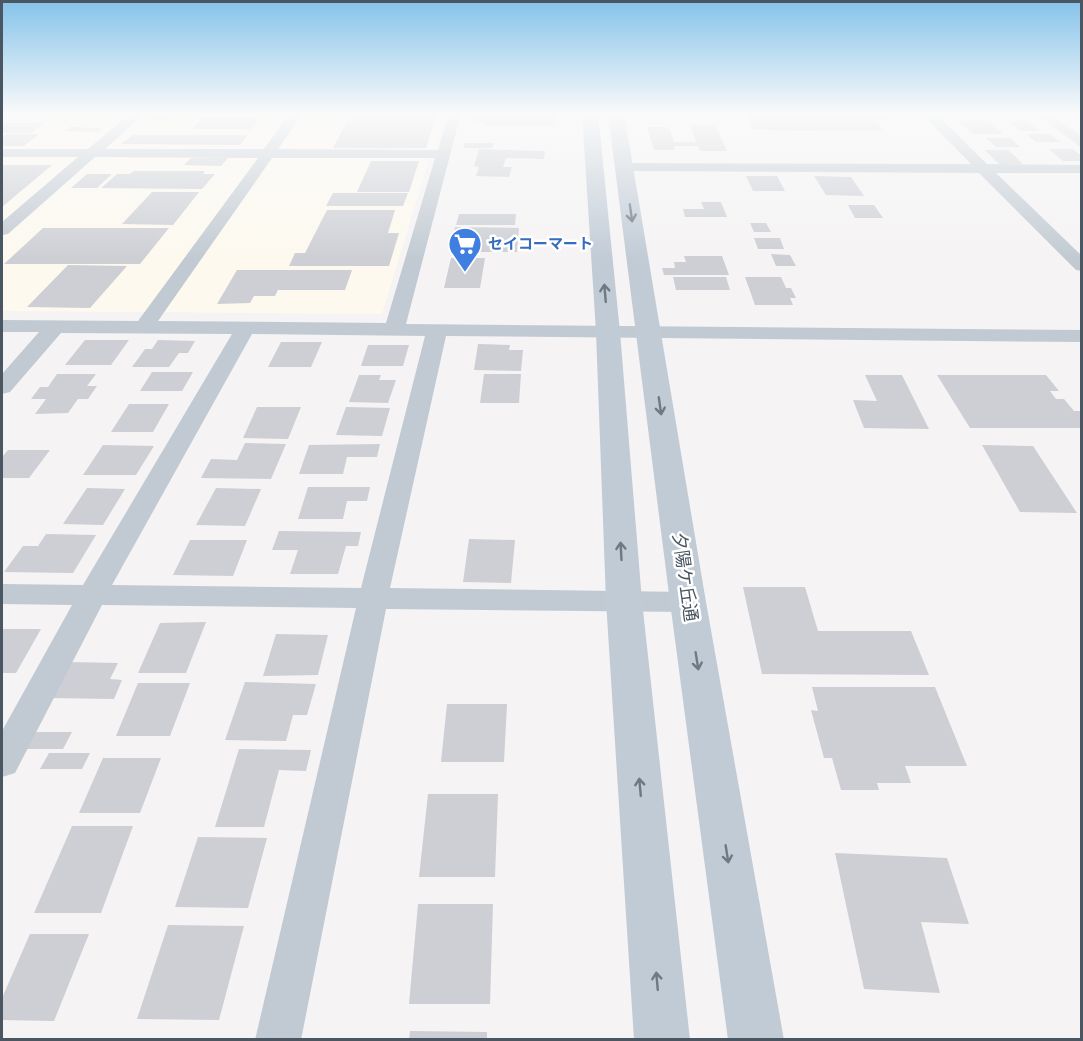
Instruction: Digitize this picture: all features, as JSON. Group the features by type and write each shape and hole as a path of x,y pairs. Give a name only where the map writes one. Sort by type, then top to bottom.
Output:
{"street":[{"path":"2,230 80,162"},
{"path":"144,327 261,162"},
{"path":"395,328 442,162"},
{"path":"594,162 608,332 624,602 662,1040"},
{"name":"夕陽ケ丘通","path":"623,162 756,1040"},
{"path":"976,162 1082,266"},
{"path":"624,167 1082,169"},
{"path":"2,326 1082,336"},
{"path":"2,387 56,326"},
{"path":"2,763 92,595 246,327"},
{"path":"278,1040 374,600 437,329"},
{"path":"2,594 688,602"}],"shaded area":[{"path":"2,162 428,162 382,314 2,311"}],"building":[{"path":"187,162 225,162 221,166 184,165"},
{"path":"371,162 419,162 409,192 357,192"},
{"path":"475,162 505,162 503,167 512,167 509,177 476,176 479,167 474,166"},
{"path":"997,162 1020,162 1023,164 999,164"},
{"path":"2,165 52,165 2,207"},
{"path":"134,171 205,171 203,174 215,174 202,189 101,188 117,174 130,174"},
{"path":"87,174 112,174 97,188 71,188"},
{"path":"746,176 777,176 785,191 753,191"},
{"path":"814,176 851,177 864,196 826,195"},
{"path":"152,192 199,192 173,225 122,224"},
{"path":"333,193 408,193 403,206 326,206"},
{"path":"701,202 721,202 727,217 685,217 683,209 704,209"},
{"path":"848,205 874,205 883,218 855,218"},
{"path":"327,210 395,210 388,233 399,233 389,266 289,266 295,253 305,253"},
{"path":"459,214 516,214 515,225 456,225"},
{"path":"750,223 766,223 771,232 754,232"},
{"path":"455,227 519,228 517,252 450,252"},
{"path":"43,228 169,228 140,264 4,264"},
{"path":"754,238 780,238 784,249 758,249"},
{"path":"771,254 790,255 796,266 776,266"},
{"path":"684,256 722,256 729,275 664,275 662,268 675,268 674,262 686,262"},
{"name":"セイコーマート","path":"451,258 485,258 480,288 444,288"},
{"path":"68,265 127,266 90,308 27,307"},
{"path":"237,270 352,270 345,290 278,290 275,296 254,296 250,303 217,304"},
{"path":"673,277 726,277 730,290 676,290"},
{"path":"745,277 781,277 786,288 791,288 796,298 790,298 793,305 755,305"},
{"path":"85,340 129,340 111,365 65,365"},
{"path":"158,340 195,341 188,353 179,353 169,367 132,367 145,349 152,349"},
{"path":"281,342 322,342 311,367 268,367"},
{"path":"478,344 510,345 509,350 523,350 521,371 474,370"},
{"path":"368,345 409,345 403,366 361,366"},
{"path":"152,372 193,372 182,391 140,391"},
{"path":"57,374 96,374 87,386 97,386 88,399 78,399 68,413 35,414 46,399 31,399 40,387 48,387"},
{"path":"484,374 521,374 519,403 480,403"},
{"path":"359,375 381,375 379,380 396,380 388,403 349,402"},
{"path":"865,375 902,375 929,429 864,428 853,400 877,401"},
{"path":"937,375 1046,375 1059,391 1050,391 1056,399 1064,399 1074,411 1082,411 1082,428 970,428"},
{"path":"129,404 169,404 153,432 111,432"},
{"path":"257,407 301,407 288,439 243,438"},
{"path":"346,407 390,408 382,436 336,435"},
{"path":"245,443 286,444 271,479 201,478 211,459 237,460"},
{"path":"380,444 377,457 347,457 343,474 299,474 309,445"},
{"path":"103,445 154,446 136,475 83,475"},
{"path":"982,445 1033,446 1077,513 1020,512"},
{"path":"8,450 50,450 29,478 2,478 2,457"},
{"path":"308,487 370,487 367,501 347,501 343,519 298,519"},
{"path":"87,488 125,489 103,525 63,524"},
{"path":"216,488 261,489 245,526 196,525"},
{"path":"279,531 361,532 358,546 346,546 338,574 290,574 298,550 272,550"},
{"path":"46,534 96,535 73,573 4,572 23,546 38,546"},
{"path":"469,539 515,540 511,583 463,582"},
{"path":"190,540 247,540 233,576 173,575"},
{"path":"743,587 805,587 818,631 911,631 929,675 762,674"},
{"path":"206,622 186,673 138,673 160,623"},
{"path":"2,629 41,629 16,673 2,673"},
{"path":"276,634 328,635 318,675 263,676"},
{"path":"68,662 118,663 110,679 122,680 114,699 48,698"},
{"path":"245,682 316,684 307,715 293,715 286,741 225,740"},
{"path":"138,683 190,683 170,736 116,736"},
{"path":"812,687 935,687 967,766 905,766 911,783 877,783 879,790 841,790 832,758 824,758 811,710 818,711"},
{"path":"447,704 507,704 504,762 441,762"},
{"path":"31,732 72,732 63,749 22,749"},
{"path":"239,749 311,750 306,771 279,770 264,827 215,827"},
{"path":"49,753 90,753 82,769 40,769"},
{"path":"103,758 161,758 140,813 79,813"},
{"path":"428,794 498,794 495,877 419,877"},
{"path":"72,826 133,826 101,913 34,913"},
{"path":"198,837 267,838 248,908 175,907"},
{"path":"835,853 947,858 969,924 921,922 940,993 864,989"},
{"path":"418,904 493,904 490,1004 409,1004"},
{"path":"168,925 244,926 219,1020 137,1019"},
{"path":"30,934 89,934 54,1021 2,1020 2,998"},
{"path":"410,1031 487,1032 487,1040 409,1040"}],"place":[{"name":"セイコーマート","path":"465,273"}]}
